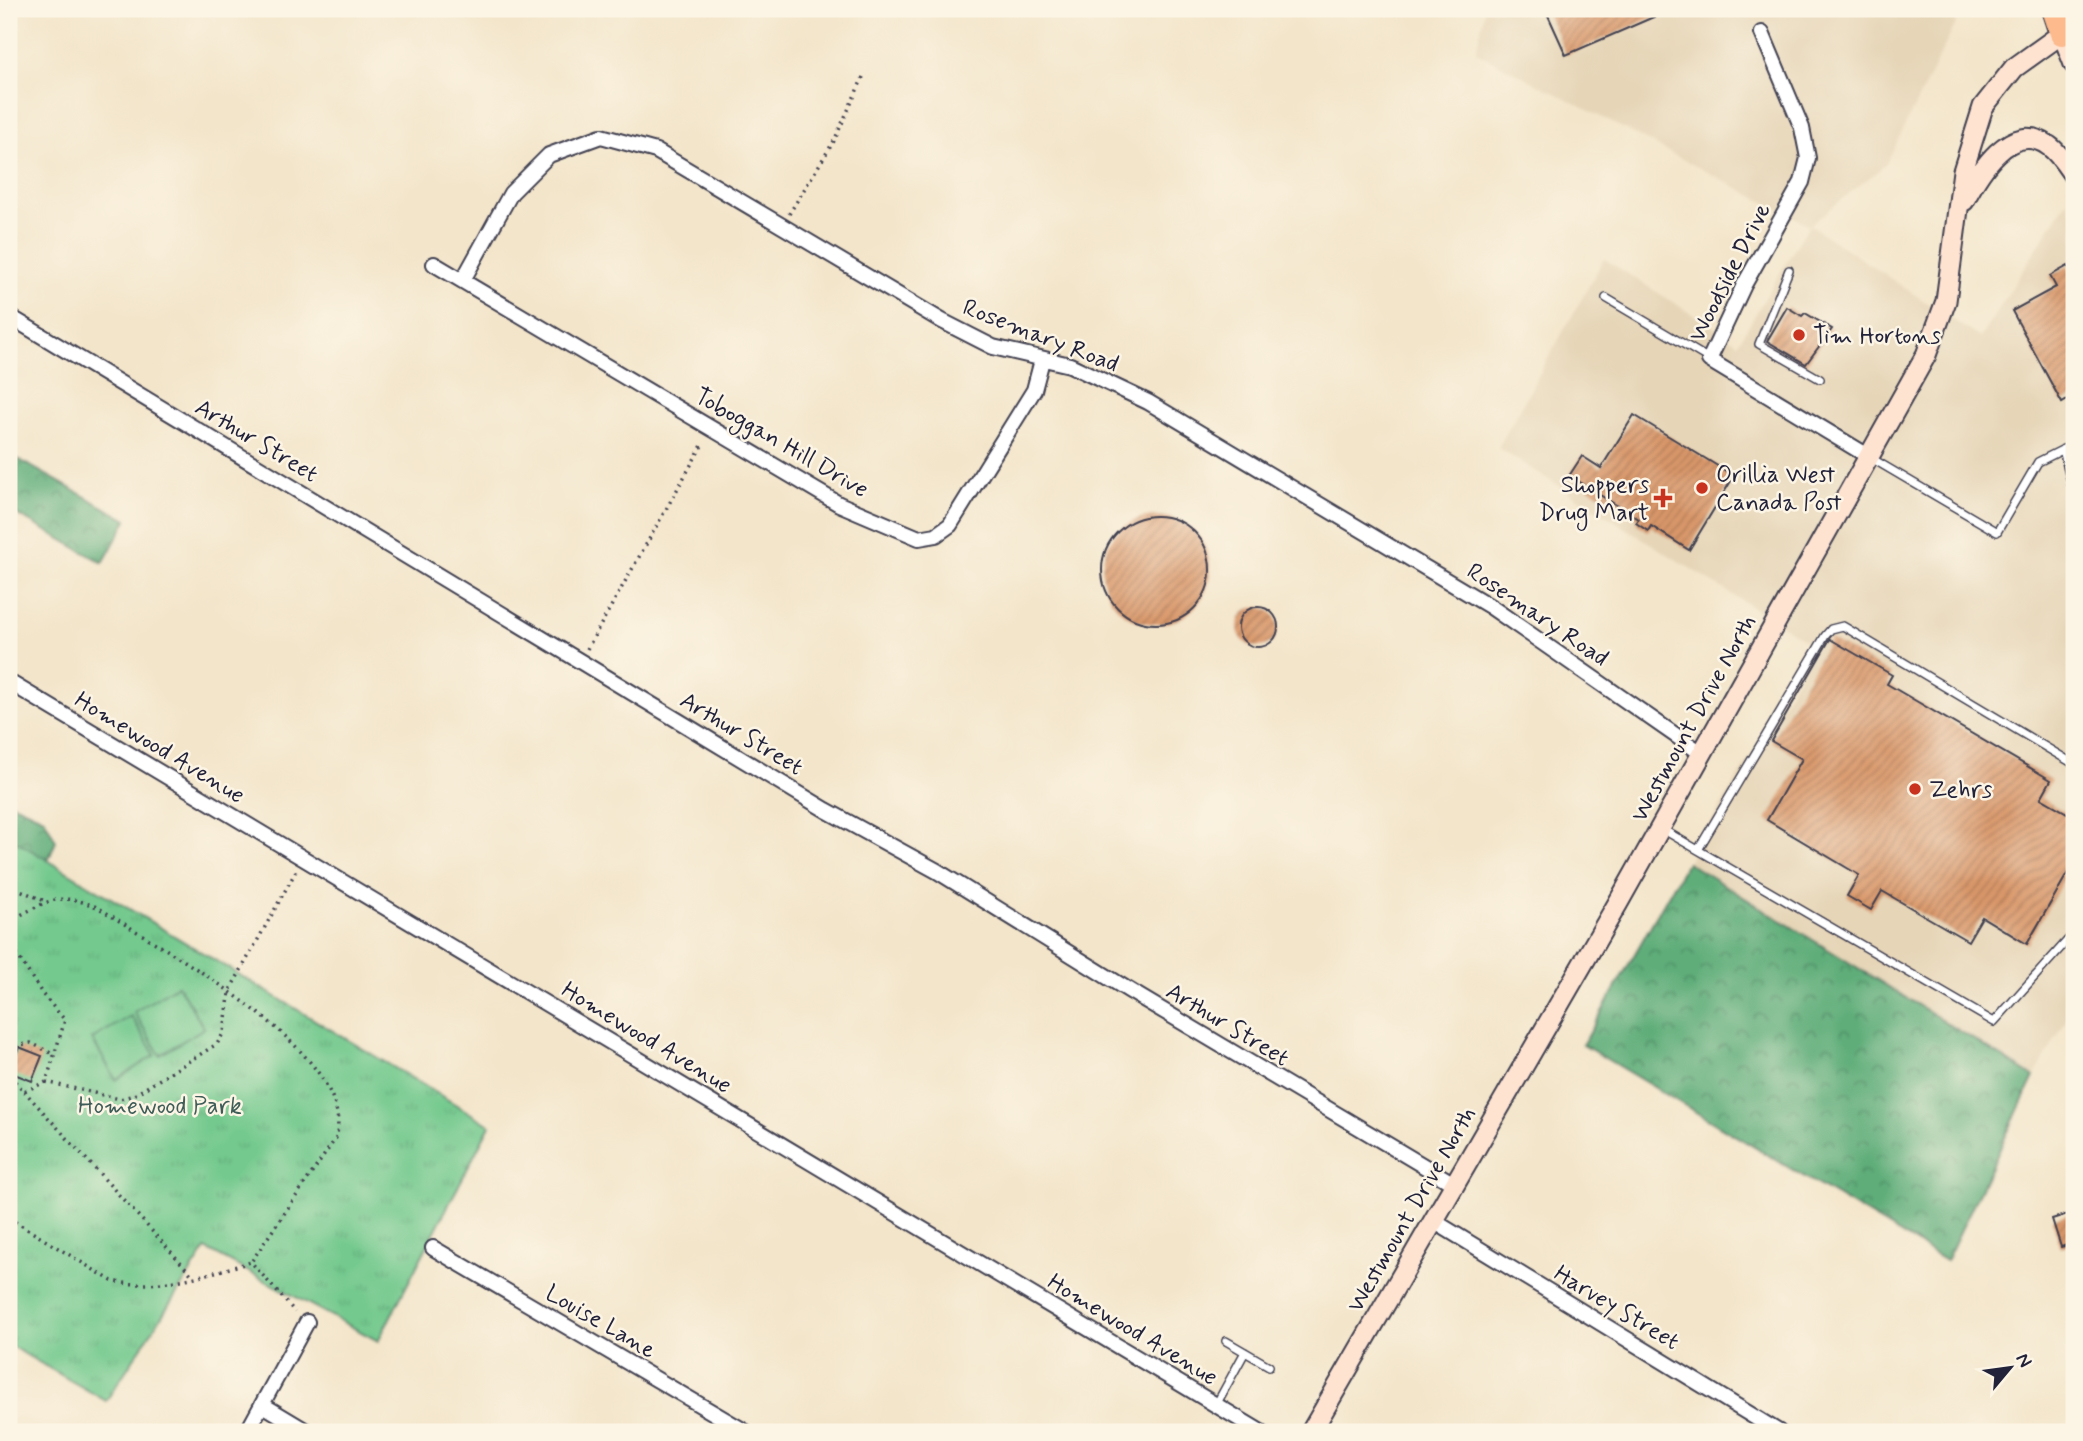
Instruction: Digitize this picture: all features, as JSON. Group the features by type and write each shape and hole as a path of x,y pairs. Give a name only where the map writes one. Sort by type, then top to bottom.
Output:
{"highway":[{"path":"2054,9 2068,29"}],"street":[{"path":"2068,29 2074,64"},
{"name":"Westmount Drive North","path":"1311,1432 1660,827 1931,343 1946,301 1956,214 1971,136 1983,107 2014,68 2068,29"},
{"name":"Woodside Drive","path":"1762,33 1802,128 1808,158 1802,182 1744,285 1709,360 1868,456"},
{"name":"Rosemary Road","path":"463,280 511,193 549,155 601,136 656,151 942,321 993,347 1070,365 1160,409 1491,607 1700,753"},
{"path":"1956,214 1980,170 2003,148 2019,141 2031,139 2050,146 2074,176"},
{"name":"Toboggan Hill Drive","path":"434,264 839,504 919,538 936,535 950,525 1034,390 1042,360"},
{"name":"Arthur Street","path":"9,316 826,810 937,871 1130,991 1454,1184"},
{"name":"Homewood Avenue","path":"9,682 1261,1432"},
{"name":"Harvey Street","path":"1432,1220 1779,1432"},
{"name":"Louise Lane","path":"433,1248 746,1432"},
{"path":"247,1432 307,1322"},
{"path":"263,1405 309,1432"}],"lane":[{"path":"1789,270 1759,344 1820,379"},
{"path":"1605,298 1709,360"},
{"path":"1868,456 1997,532 2038,462 2074,444"},
{"path":"2063,449 2074,495"},
{"path":"1698,850 1825,636 1838,626 1843,626 2074,765"},
{"path":"1660,827 1994,1022 2074,933"},
{"path":"1226,1341 1269,1366"},
{"path":"1215,1405 1245,1352"}],"path":[{"path":"782,226 834,141 864,75"},
{"path":"580,662 712,428"},
{"path":"24,1091 46,1082 120,1099 134,1095 217,1044 224,1032 230,990 303,860"},
{"path":"9,885 47,902"},
{"path":"9,921 47,902 70,897 99,908 230,990 305,1053 334,1097 340,1121 336,1138 251,1262 194,1278 142,1285 112,1281 9,1218"},
{"path":"9,942 43,995 65,1020 46,1082"},
{"path":"9,1047 31,1043 53,1054"},
{"path":"9,1075 194,1278"},
{"path":"251,1262 307,1322"}],"shaded area":[{"path":"1485,9 1952,9 1956,23 1886,164 1810,225 1980,338 2067,201 2074,217 2074,1007 2034,1077 1687,862 1816,647 1498,448 1604,259 1738,343 1809,225 1476,52"}],"green space":[{"path":"9,454 127,520 103,563 9,510"},
{"path":"9,802 44,818 56,841 43,873 9,876"},
{"name":"Homewood Park","path":"9,837 490,1125 378,1341 206,1249 106,1401 9,1345"},
{"path":"1687,862 2034,1077 1946,1261 1583,1045"},
{"path":"178,985 204,1028 160,1055 134,1012"},
{"path":"131,1016 155,1055 116,1080 92,1039"}],"building":[{"path":"1558,9 1672,9 1566,55 1547,13"},
{"path":"2068,266 2074,277 2074,396 2062,403 2012,311 2056,287 2050,276"},
{"name":"Tim Hortons","path":"1787,307 1802,316 1805,313 1832,329 1806,364 1767,341"},
{"name":"Shoppers Drug Mart","path":"1634,415 1734,476 1689,550 1651,526 1648,531 1636,523 1639,519 1569,476 1582,456 1601,468"},
{"path":"1156,516 1177,520 1194,532 1206,549 1210,570 1206,591 1194,608 1177,620 1156,624 1135,620 1118,608 1106,591 1102,570 1106,549 1118,532 1135,520"},
{"path":"1258,607 1272,613 1278,627 1272,641 1258,647 1244,641 1238,627 1244,613"},
{"name":"Zehrs","path":"1830,639 1892,675 1887,684 2051,780 2041,798 2074,817 2074,862 2027,944 1982,917 1968,941 1882,891 1871,910 1847,896 1859,875 1767,820 1802,759 1771,741"},
{"path":"19,1047 42,1056 32,1081 9,1072"},
{"path":"2074,1212 2074,1243 2061,1247 2052,1219"}],"place":[{"name":"Tim Hortons","path":"1799,335"},
{"name":"Orillia West Canada Post","path":"1702,488"},
{"name":"Shoppers Drug Mart","path":"1663,498"},
{"name":"Zehrs","path":"1915,789"}]}
